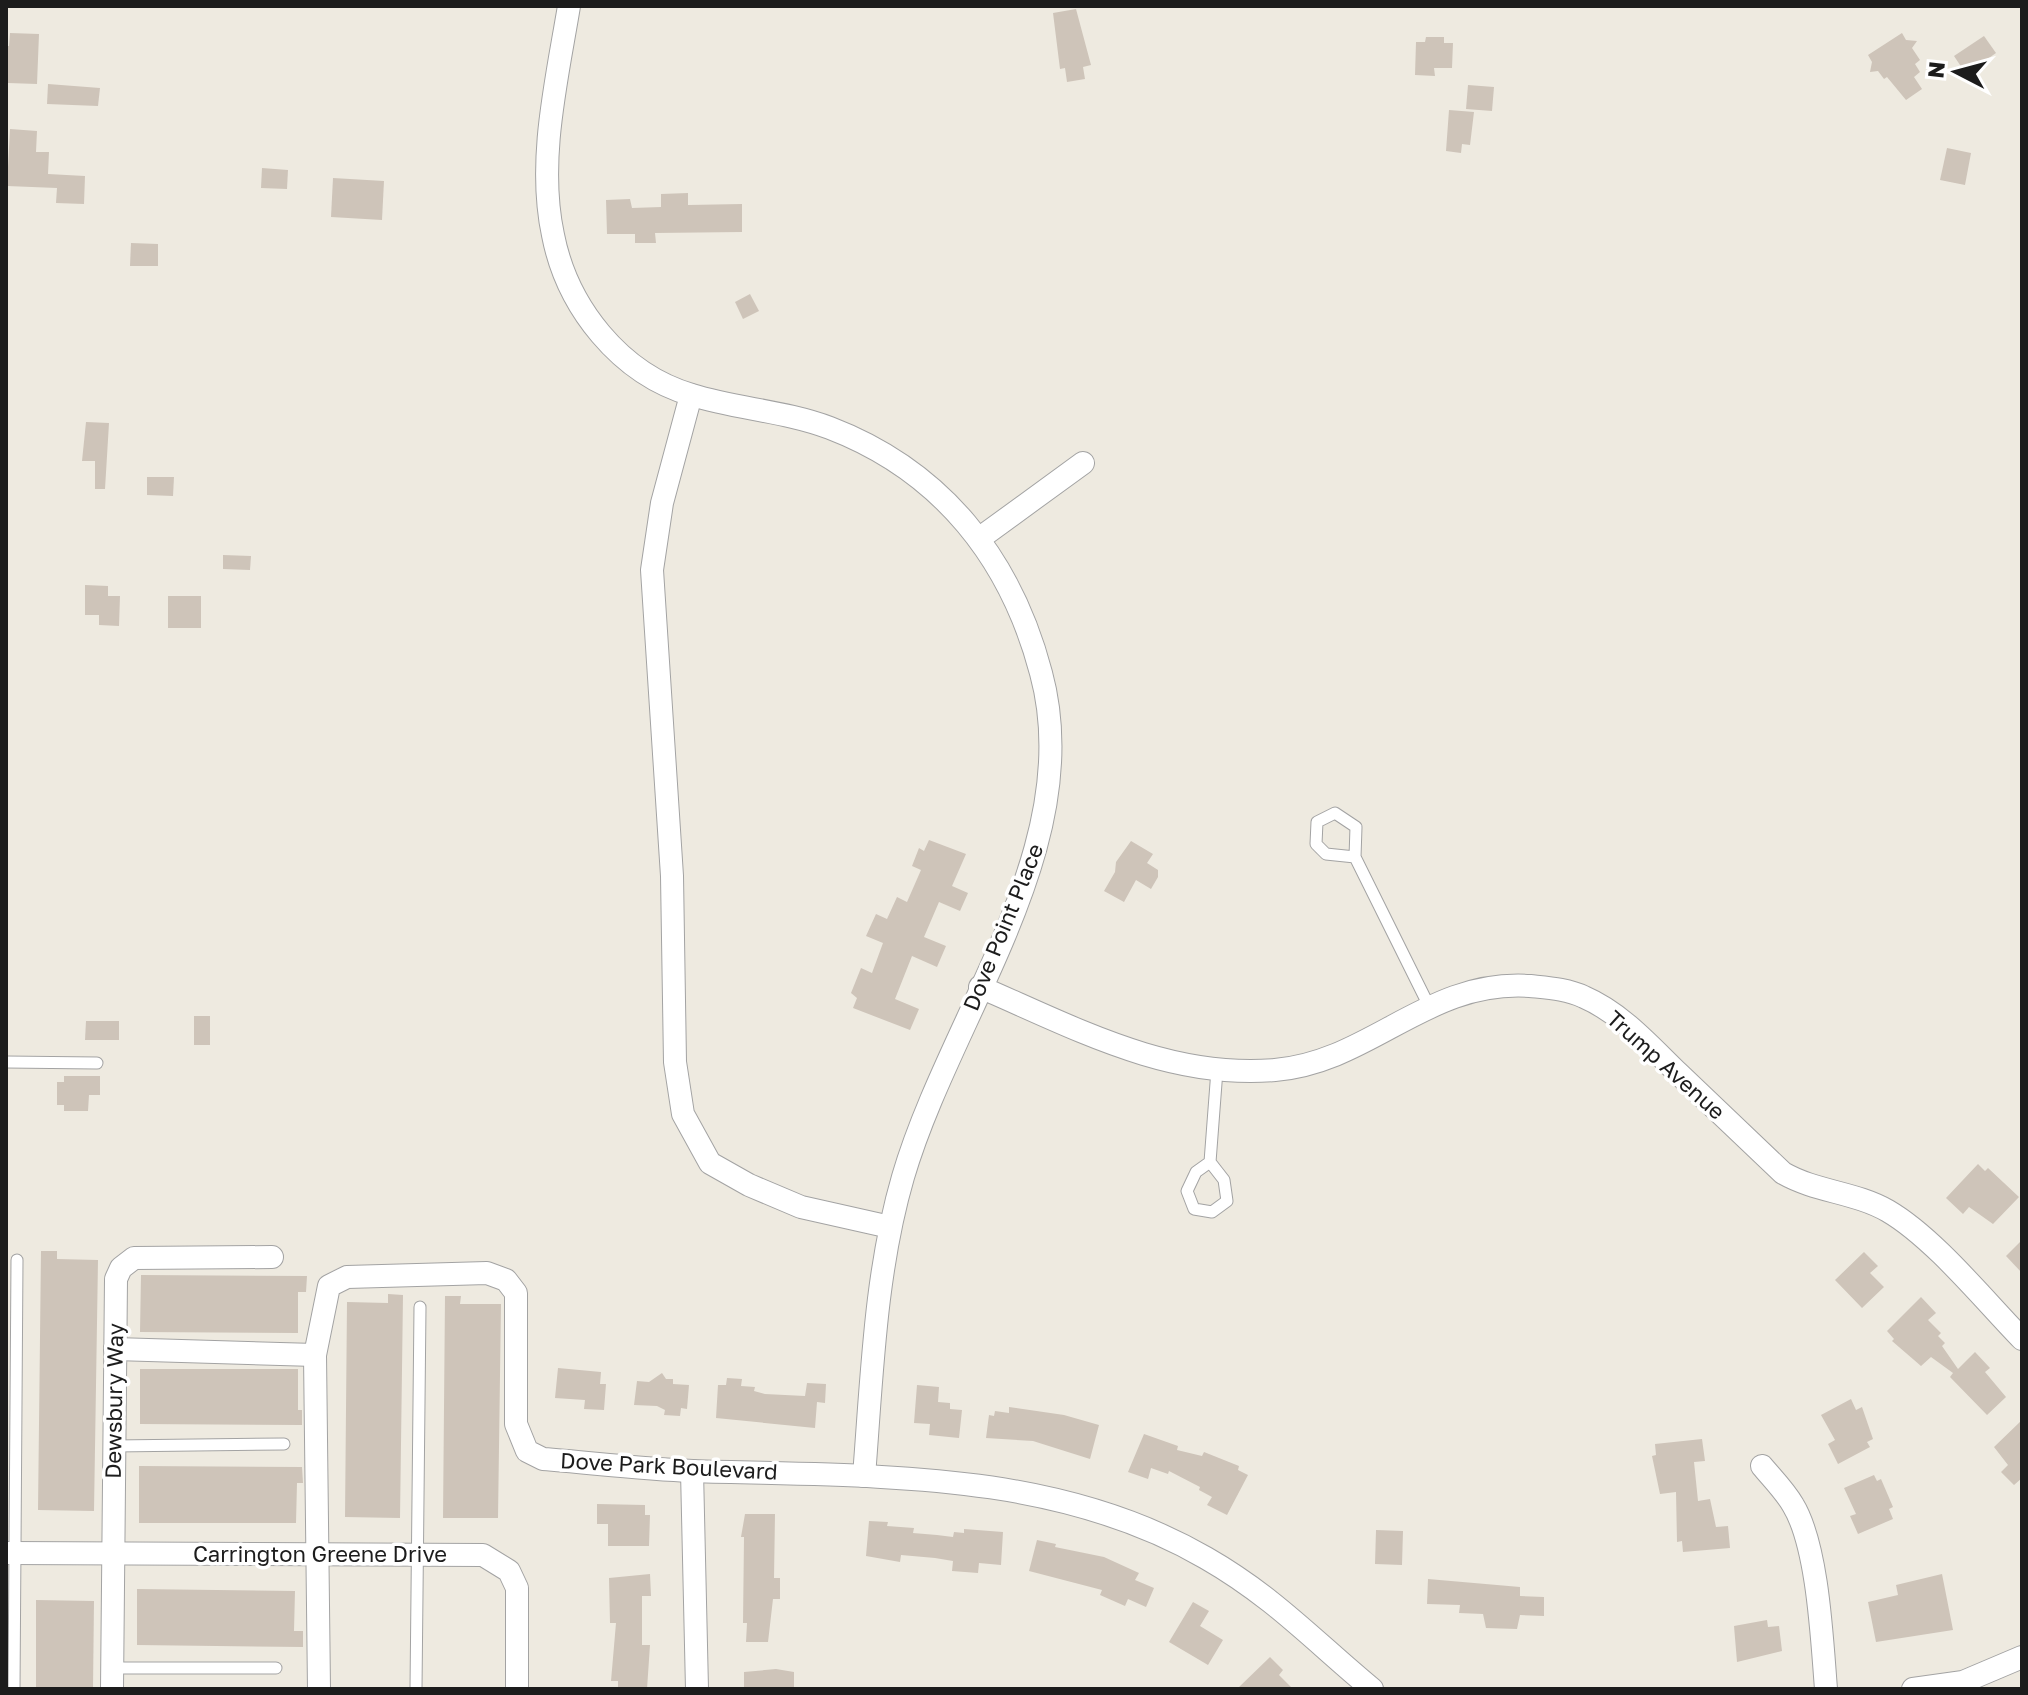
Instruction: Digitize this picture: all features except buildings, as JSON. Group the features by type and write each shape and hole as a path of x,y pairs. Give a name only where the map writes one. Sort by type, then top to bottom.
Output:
{"street":[{"name":"Dove Point Place","path":"569,6 555,93 548,176 552,234 560,261 589,320 610,345 661,383 691,395 799,418 874,449 934,489 980,538 996,564 1041,673 1052,746 1041,835 980,987 919,1124 890,1227 864,1476"},
{"path":"691,395 662,503 652,570 672,876 675,1062 683,1114 710,1163 749,1185 801,1207 890,1227"},
{"path":"980,538 1083,463"},
{"name":"Trump Avenue","path":"980,987 1145,1056 1217,1070 1276,1070 1320,1061 1429,1006 1470,990 1496,986 1560,989 1598,1005 1630,1027 1783,1173 1806,1187 1887,1210 1922,1237 2022,1339"},
{"name":"Dewsbury Way","path":"112,1679 116,1279 121,1268 134,1258 272,1257"},
{"name":"Dove Park Boulevard","path":"319,1689 320,1554 315,1355 329,1286 347,1277 487,1273 506,1280 516,1293 516,1424 527,1451 543,1459 692,1471 864,1476 1014,1490 1081,1504 1166,1537 1215,1563 1280,1606 1372,1689"},
{"path":"115,1349 315,1355"},
{"path":"1762,1466 1793,1504 1805,1530 1820,1610 1826,1689"},
{"path":"692,1471 697,1689"},
{"name":"Carrington Greene Drive","path":"11,1553 483,1555 509,1571 517,1588 517,1689"},
{"path":"1913,1689 1965,1685 2022,1657"}],"lane":[{"path":"1355,857 1326,854 1316,844 1317,822 1335,813 1356,827 1355,857 1429,1006"},
{"path":"6,1062 97,1063"},
{"path":"1210,1162 1217,1070"},
{"path":"14,1689 11,1553 17,1260"},
{"path":"416,1689 420,1307"},
{"path":"114,1446 284,1444"},
{"path":"112,1679 276,1668"}]}
